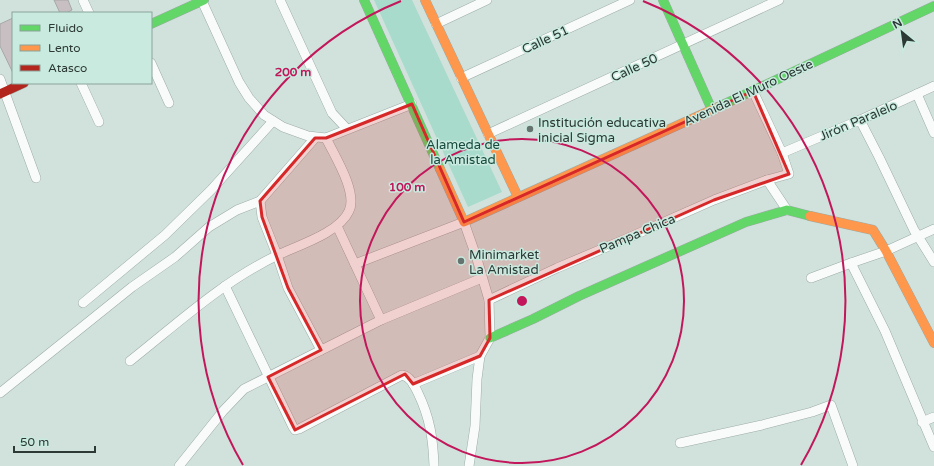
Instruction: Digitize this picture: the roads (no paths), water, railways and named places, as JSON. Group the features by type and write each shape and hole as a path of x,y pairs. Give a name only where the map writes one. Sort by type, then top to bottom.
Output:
{"street":[{"path":"83,0 89,12"},
{"path":"280,0 332,113 347,129"},
{"path":"364,0 464,222 489,300 490,338 480,356 477,379 475,426 469,466"},
{"path":"425,0 518,197"},
{"path":"436,24 487,0"},
{"name":"Calle 51","path":"461,78 630,0"},
{"path":"663,0 712,110"},
{"name":"Calle 50","path":"488,134 779,0"},
{"path":"152,24 203,1 239,82 257,109 283,127 315,138 326,138 412,104"},
{"name":"Avenida El Muro Oeste","path":"464,222 753,91 931,4"},
{"path":"152,64 169,103"},
{"path":"0,79 3,93 36,178"},
{"path":"3,93 22,84"},
{"path":"81,84 99,122"},
{"name":"Jirón Paralelo","path":"782,153 860,120 934,86"},
{"path":"753,91 782,153"},
{"path":"916,94 934,133"},
{"path":"860,120 880,157 917,236 934,262"},
{"path":"82,303 165,235 211,190 273,121"},
{"path":"0,393 132,287 175,257 209,227 237,210 260,201 315,138"},
{"path":"130,361 225,286 258,265 325,233 337,226 342,221 351,207 351,197 344,175 326,138"},
{"name":"Pampa Chica","path":"489,300 557,268 714,200 766,180 789,174 782,153"},
{"path":"766,180 787,210"},
{"path":"260,201 262,217 288,288 321,350"},
{"path":"490,338 724,231 746,222 787,210 870,229 876,233 934,344"},
{"path":"355,264 464,222"},
{"path":"337,226 381,320"},
{"path":"811,278 886,251 934,228"},
{"path":"851,263 885,331 922,422 934,447"},
{"path":"179,466 244,389 381,320 482,278"},
{"path":"225,286 295,430 402,375 407,376 413,384 426,410 432,432 434,466"},
{"path":"413,384 480,356"},
{"path":"680,443 756,427 812,412 831,405 853,466"},
{"path":"922,422 934,417"}],"place":[{"name":"Institución educativa inicial Sigma","path":"530,129"},
{"name":"Minimarket La Amistad","path":"461,261"}],"park label":[{"name":"Alameda de la Amistad","path":"463,152"}]}
